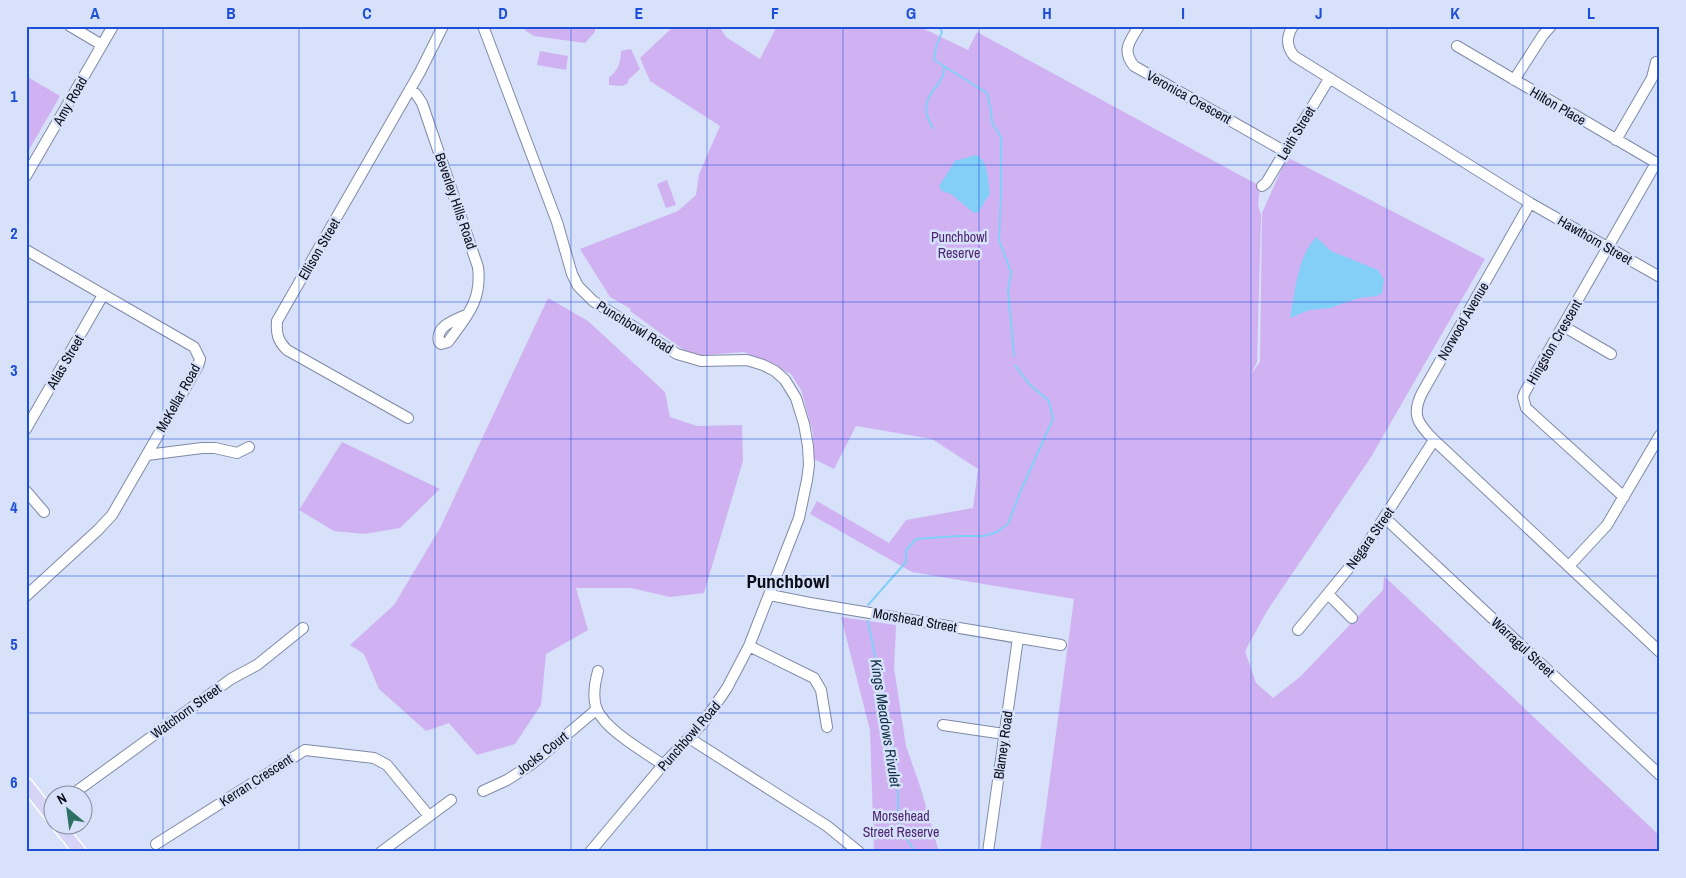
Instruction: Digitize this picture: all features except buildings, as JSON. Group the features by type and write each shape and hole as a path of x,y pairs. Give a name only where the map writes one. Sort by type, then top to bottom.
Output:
{"main road":[{"path":"26,784 42,802"},
{"path":"67,836 80,852"}],"street":[{"path":"70,26 102,45"},
{"name":"Amy Road","path":"26,176 113,26"},
{"name":"Ellison Street","path":"408,418 287,350 281,344 276,330 277,321 410,89 443,26"},
{"name":"Punchbowl Road","path":"483,26 557,222 572,274 582,291 600,306 677,354 701,360 747,360 769,368 785,380 796,398 808,446 807,486 799,518 749,646 721,699 712,712 663,765 590,852"},
{"name":"Veronica Crescent","path":"1139,26 1127,48 1127,55 1134,66 1284,152"},
{"path":"1293,26 1287,38 1290,51 1294,56 1530,203"},
{"path":"1514,80 1543,35 1552,26"},
{"name":"Hilton Place","path":"1456,46 1658,164"},
{"path":"1616,140 1652,78 1656,62"},
{"name":"Leith Street","path":"1262,186 1266,183 1329,79"},
{"name":"Beverley Hills Road","path":"410,89 422,103 478,268 480,279 477,297 466,315"},
{"name":"Hingston Crescent","path":"1624,497 1526,408 1524,403 1525,392 1658,164"},
{"name":"Hawthorn Street","path":"1530,203 1660,277"},
{"name":"Norwood Avenue","path":"1530,203 1418,401 1416,408 1419,423 1434,440 1660,652"},
{"name":"McKellar Road","path":"26,250 194,347 200,359 198,366 112,515 26,596"},
{"name":"Atlas Street","path":"26,429 103,295"},
{"path":"1563,326 1611,354"},
{"path":"1569,566 1599,535 1624,497 1660,435"},
{"name":"Negara Street","path":"1298,630 1362,552 1434,440"},
{"path":"147,455 215,448 238,456 250,447"},
{"path":"26,492 44,512"},
{"name":"Warragul Street","path":"1385,518 1660,775"},
{"path":"1328,594 1352,618"},
{"name":"Morshead Street","path":"770,595 1061,645"},
{"name":"Watchorn Street","path":"84,786 231,680 257,664 303,628"},
{"name":"Blamey Road","path":"988,852 1018,638"},
{"path":"749,646 814,678 821,690 827,727"},
{"path":"598,671 594,683 597,709 612,728 626,740 663,765"},
{"name":"Jocks Court","path":"483,791 507,780 532,764 597,709"},
{"path":"943,725 1004,734"},
{"path":"689,738 827,826 859,852"},
{"name":"Kerran Crescent","path":"156,844 305,750 374,758 383,762 428,816"},
{"path":"381,852 452,800"}],"green space":[{"path":"522,26 595,26 595,32 585,43 534,36"},
{"name":"Punchbowl Reserve","path":"674,26 719,26 726,37 760,59 777,26 918,26 968,50 977,32 1260,186 1258,205 1261,215 1257,362 1251,374 1260,362 1262,213 1287,157 1485,259 1371,457 1267,611 1245,651 1256,683 1273,698 1300,677 1383,590 1384,576 1660,836 1660,852 1040,852 1074,599 912,572 810,514 817,501 889,543 906,520 973,508 978,469 932,439 856,426 834,469 814,459 813,433 801,390 791,374 744,352 692,356 630,311 631,309 610,297 580,249 678,211 696,195 699,174 720,126 650,81 640,58"},
{"path":"631,49 640,69 623,86 609,85 609,77 618,66 621,51"},
{"path":"540,51 568,56 566,70 537,65"},
{"path":"26,76 60,96 26,155"},
{"path":"667,180 676,205 666,208 657,184"},
{"path":"548,298 588,321 665,392 670,417 697,426 742,425 743,461 704,593 670,597 631,588 576,588 588,630 546,654 541,705 515,744 477,755 449,723 426,731 379,689 364,654 350,645 394,605 440,528"},
{"path":"342,442 440,489 400,528 364,534 334,531 299,510"},
{"name":"Morsehead Street Reserve","path":"841,617 896,625 894,668 906,746 939,852 874,852 870,730"}],"water":[{"path":"976,155 986,167 990,194 979,212 974,213 951,194 942,191 939,186 955,161"},
{"path":"1316,237 1331,251 1378,270 1384,280 1382,293 1377,296 1359,298 1330,308 1309,310 1290,318 1295,286 1301,265"}],"waterway":[{"name":"Kings Meadows Rivulet","path":"939,26 942,32 936,47 934,60 987,93 992,123 1001,137 999,240 1011,272 1008,290 1014,356"},
{"path":"933,128 926,108 931,93 940,81 944,67"},
{"name":"Kings Meadows Rivulet","path":"868,605 906,562 906,551 916,539 984,536 997,532 1008,524 1053,419 1049,401 1029,384 1015,365"},
{"name":"Kings Meadows Rivulet","path":"868,621 898,773 898,815 902,832 915,852"}],"district":[{"name":"Punchbowl","path":"788,581"}]}
